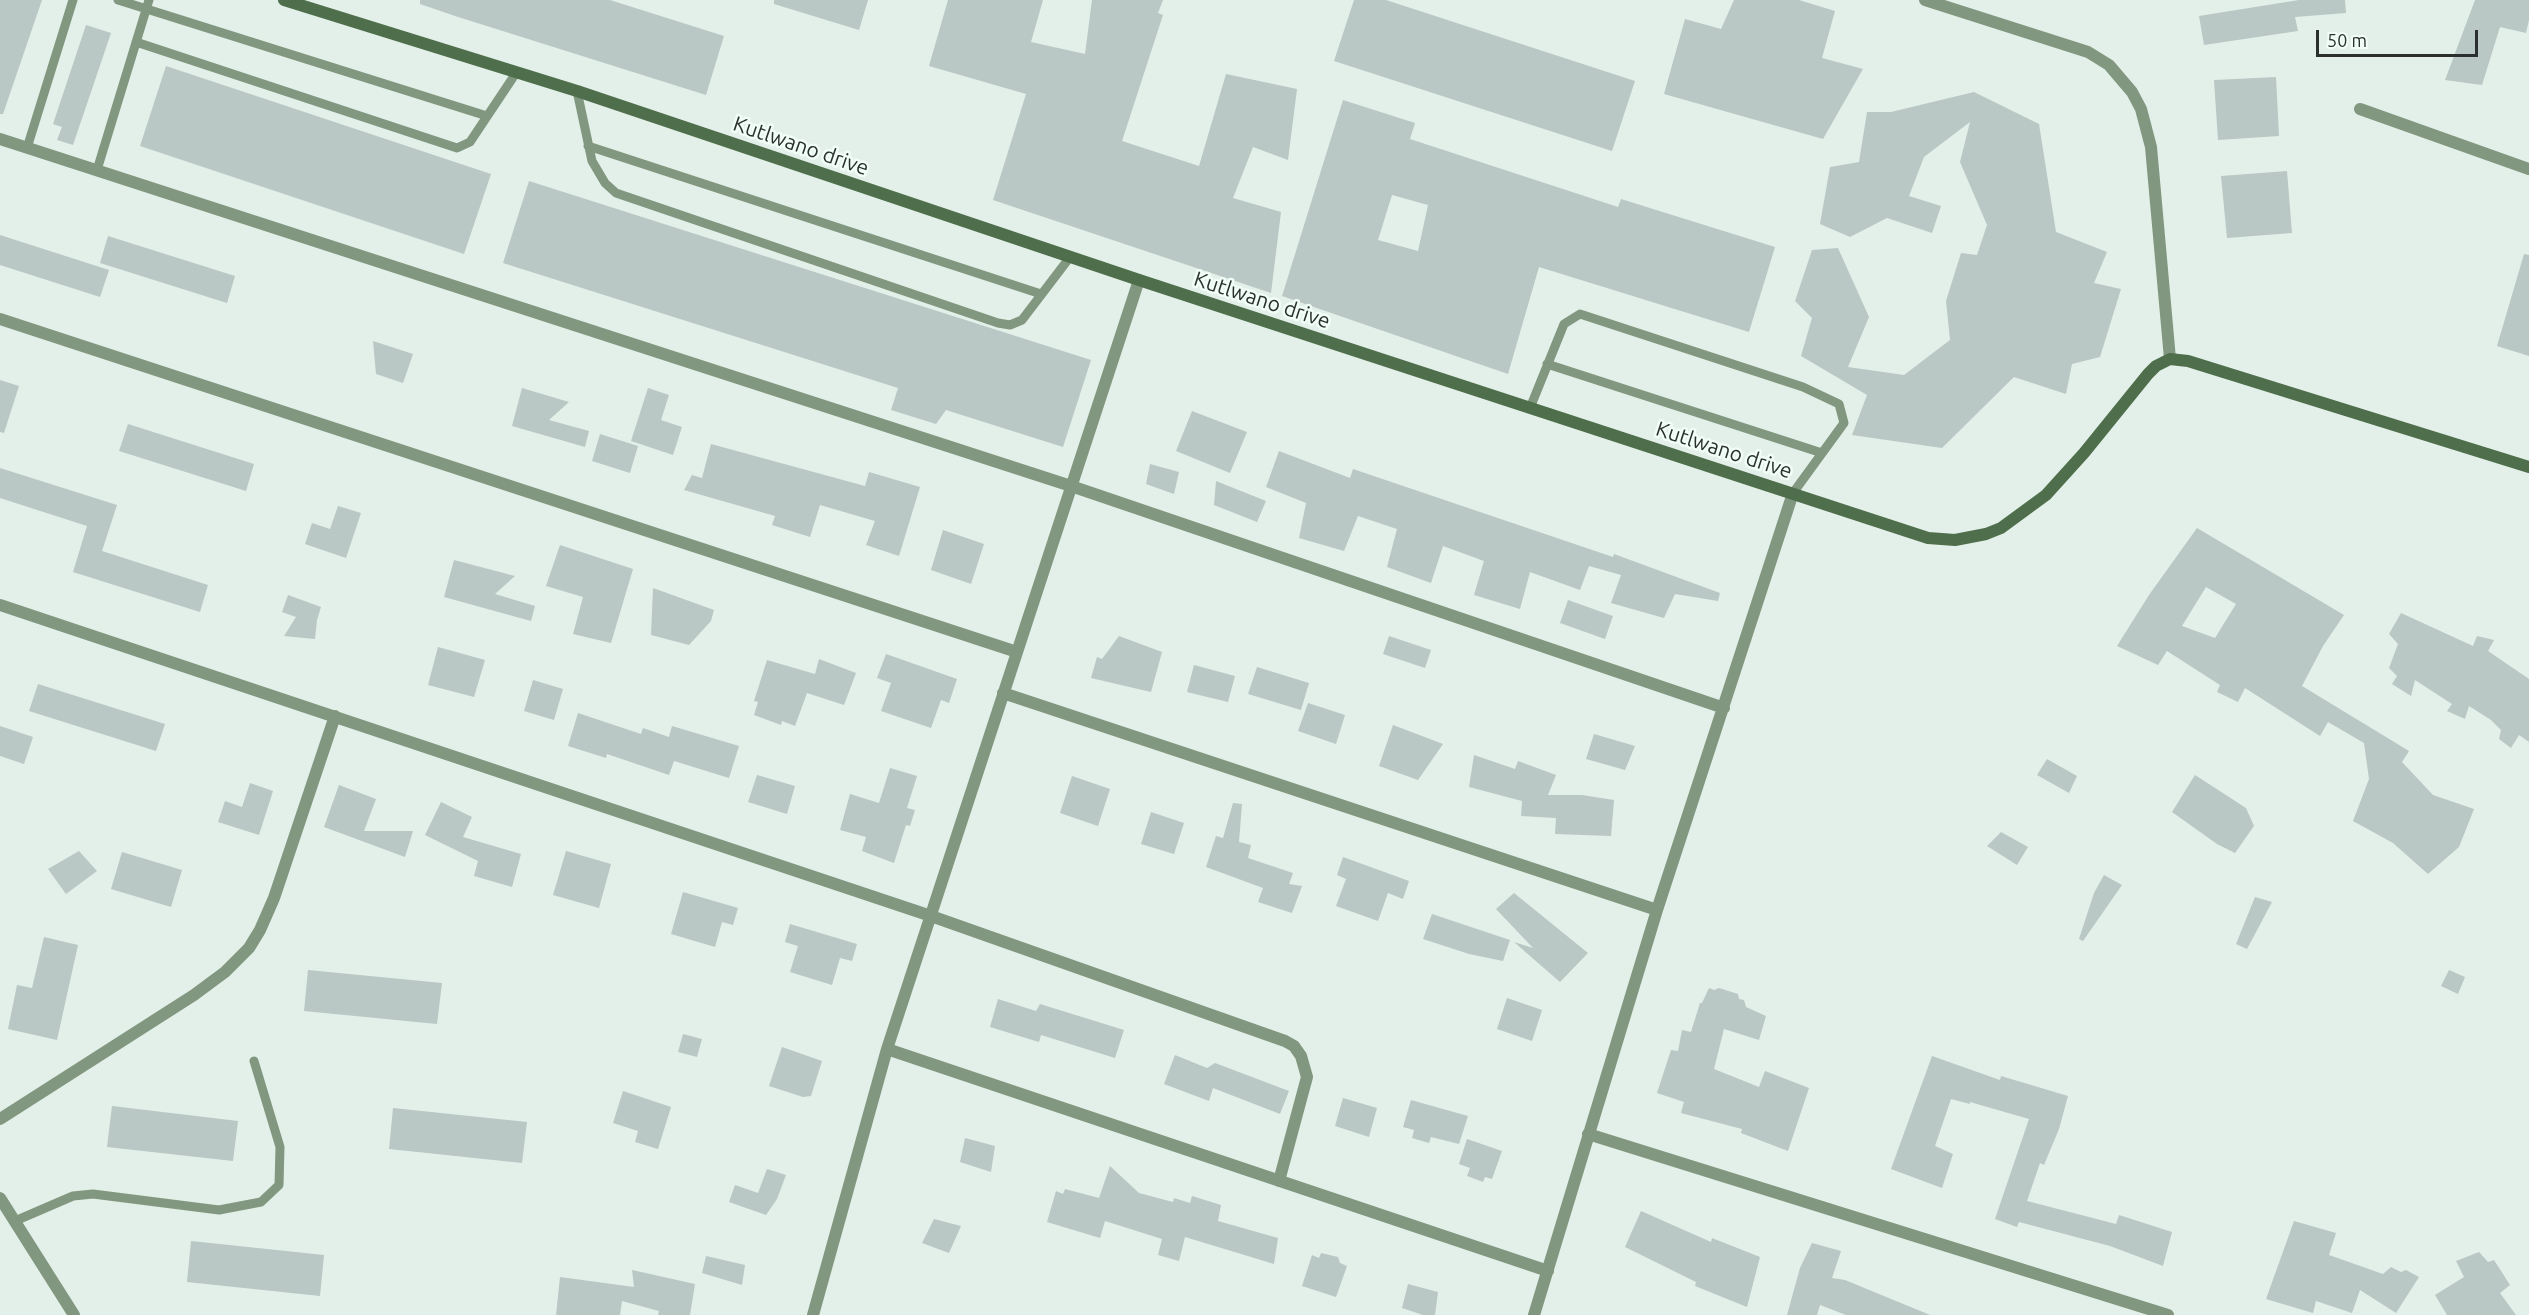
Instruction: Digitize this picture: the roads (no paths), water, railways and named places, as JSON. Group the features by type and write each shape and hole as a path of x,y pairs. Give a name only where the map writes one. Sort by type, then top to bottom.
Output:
{"street":[{"name":"Kutlwano drive","path":"284,0 577,91 1070,257 1928,538 1955,540 1986,534 2001,528 2046,495 2084,453 2148,374 2170,359"},
{"path":"1925,0 1955,5 2088,52 2109,65 2132,92 2141,109 2151,147 2170,359 2188,360 2529,467"},
{"path":"2360,109 2529,169"},
{"path":"0,139 1071,486 1724,708"},
{"path":"813,1315 887,1049 1139,279"},
{"path":"0,318 1017,652"},
{"path":"1534,1315 1657,910 1793,493"},
{"path":"0,605 931,916 1294,1046 1305,1064 1307,1077 1279,1181"},
{"path":"1004,693 1657,910"},
{"path":"0,1119 194,995 225,972 249,948 274,898 335,717"},
{"path":"887,1049 1548,1271"},
{"path":"1588,1134 2168,1315"},
{"path":"0,1198 74,1315"}],"lane":[{"path":"27,148 74,0"},
{"path":"118,0 147,5 487,116"},
{"path":"97,170 147,5"},
{"path":"136,42 458,148 470,142 516,72"},
{"path":"577,91 591,161 605,183 616,193 998,323 1010,324 1022,320 1070,257"},
{"path":"588,146 1041,294"},
{"path":"1530,408 1564,324 1580,314 1803,387 1839,404 1844,423 1793,493"},
{"path":"1547,364 1822,453"},
{"path":"15,1221 74,1196 93,1194 219,1210 261,1202 279,1185 280,1147 254,1061"}]}
